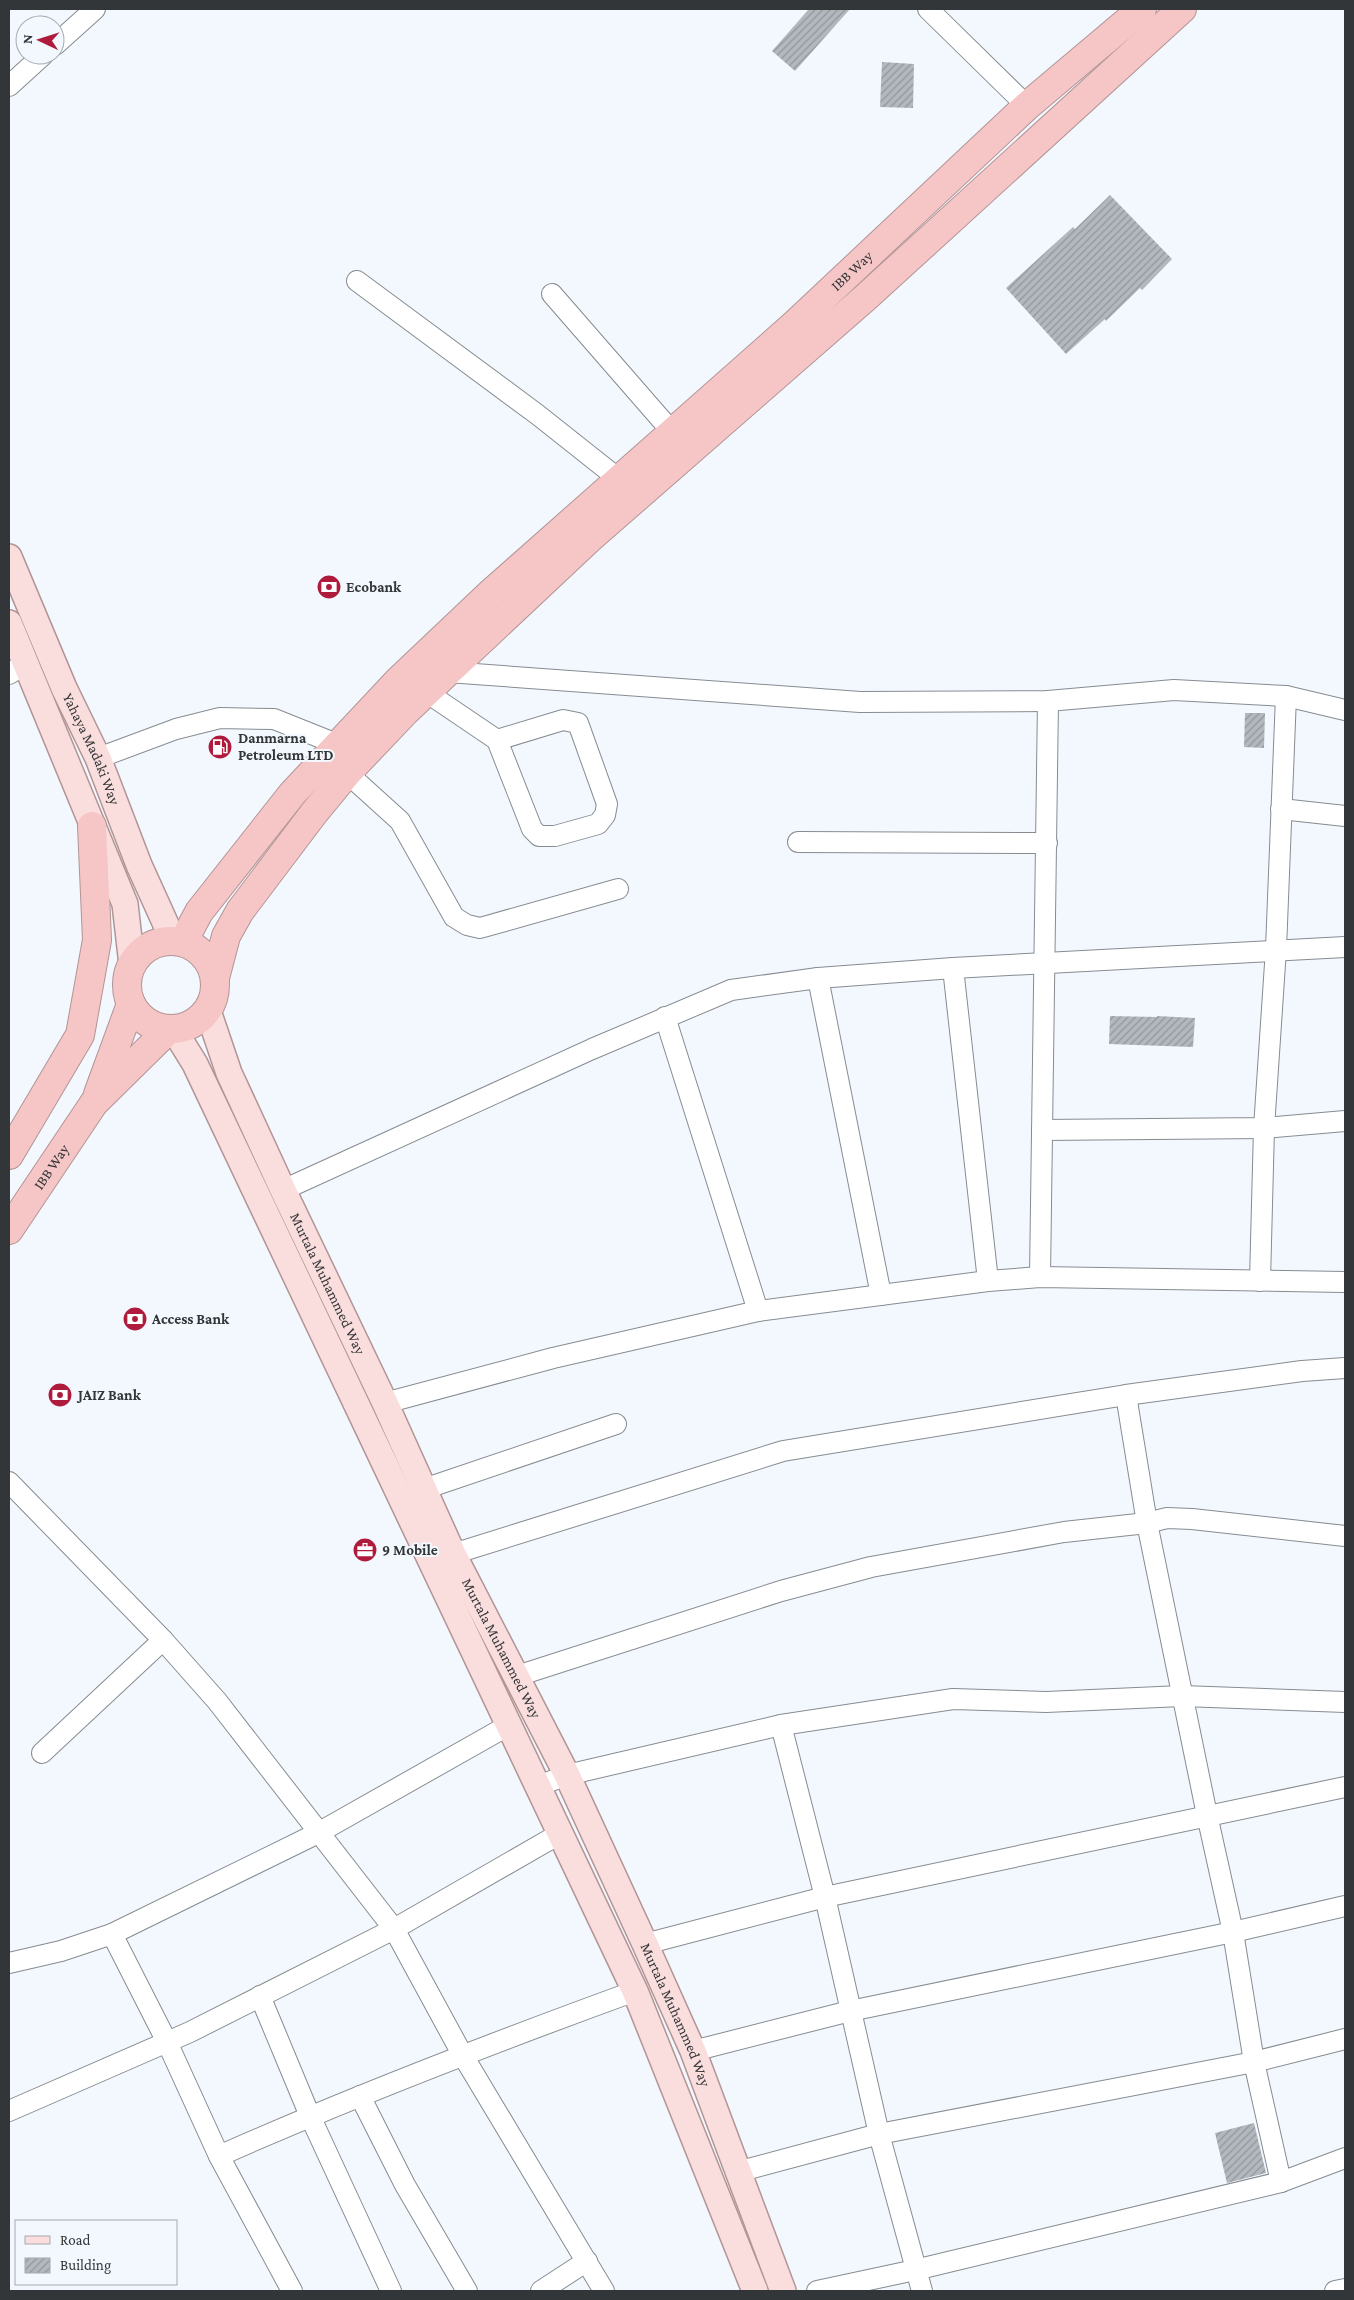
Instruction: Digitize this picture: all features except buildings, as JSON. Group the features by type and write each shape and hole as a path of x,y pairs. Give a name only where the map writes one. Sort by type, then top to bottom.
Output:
{"highway":[{"name":"IBB Way","path":"178,941 292,794 397,682 492,592 563,532 794,324 1026,106 1142,9"},
{"path":"215,978 205,957 197,949 178,941 154,944 141,953 132,965 128,977 131,1004 140,1017 153,1026 171,1030 187,1027 199,1020 208,1011 215,995 215,978 226,936 240,911 347,772 498,623 589,539 865,298 1165,15"},
{"path":"9,1154 80,1035 97,940 92,826"},
{"name":"IBB Way","path":"94,1104 131,1004"},
{"name":"IBB Way","path":"9,1230 94,1104 171,1030"}],"main road":[{"name":"Yahaya Madaki Way","path":"9,557 64,688 98,758 139,865 178,941"},
{"name":"Yahaya Madaki Way","path":"9,624 17,668 92,826 125,904 132,965"},
{"name":"Murtala Muhammed Way","path":"208,1011 214,1035 229,1073 385,1403 453,1554 566,1775 645,1944 693,2051 783,2291"},
{"name":"Murtala Muhammed Way","path":"171,1030 195,1064 636,1991 754,2291"}],"street":[{"path":"65,35 94,9"},
{"path":"928,9 1026,106"},
{"path":"9,86 32,65"},
{"path":"357,281 538,415 620,480"},
{"path":"552,294 673,433"},
{"path":"447,672 860,702 1048,702 1174,690 1286,696 1345,710"},
{"path":"426,692 497,740 532,829 539,836 555,836 598,824 605,815 607,804 578,723 563,720 497,740"},
{"path":"1260,1281 1264,1128 1276,949 1286,696"},
{"path":"1040,1277 1048,702"},
{"path":"98,758 176,729 220,718 274,719 339,745"},
{"path":"347,772 400,821 454,917 467,925 480,928 618,888"},
{"path":"1281,809 1345,816"},
{"path":"798,842 1047,843"},
{"path":"283,1190 665,1017 731,990 818,978 953,968 1276,949 1345,947"},
{"path":"953,968 988,1281"},
{"path":"818,978 881,1295"},
{"path":"665,1017 758,1311"},
{"path":"1042,1130 1264,1128 1345,1121"},
{"path":"385,1403 553,1358 758,1311 988,1281 1040,1277 1345,1282"},
{"path":"453,1554 783,1451 1126,1396 1302,1371 1345,1368"},
{"path":"1126,1396 1147,1523 1207,1815 1234,1932 1254,2062 1281,2182"},
{"path":"424,1489 616,1424"},
{"path":"9,1482 163,1640 217,1701 394,1929 462,2054 604,2291"},
{"path":"517,1676 781,1592 871,1567 1064,1532 1147,1523 1166,1518 1192,1519 1345,1536"},
{"path":"42,1753 163,1640"},
{"path":"538,1786 566,1775 781,1725 953,1699 1046,1702 1182,1696 1345,1702"},
{"path":"9,1963 61,1951 112,1934 318,1833 509,1725"},
{"path":"781,1725 825,1897 879,2134 922,2291"},
{"path":"645,1944 825,1897 1345,1786"},
{"path":"9,2111 167,2042 394,1929 560,1833"},
{"path":"693,2051 850,2011 1234,1932 1345,1906"},
{"path":"112,1934 167,2042 220,2156 292,2291"},
{"path":"220,2156 310,2116 462,2054 636,1991"},
{"path":"260,1996 310,2116 391,2291"},
{"path":"738,2172 879,2134 1254,2062 1345,2040"},
{"path":"360,2096 405,2185 467,2291"},
{"path":"817,2291 915,2270 1281,2182 1345,2158"},
{"path":"541,2291 587,2261"},
{"path":"1335,2291 1345,2289"}],"place":[{"name":"Ecobank","path":"329,587"},
{"name":"Danmarna Petroleum LTD","path":"220,747"},
{"name":"Access Bank","path":"135,1319"},
{"name":"JAIZ Bank","path":"60,1395"},
{"name":"9 Mobile","path":"365,1550"}]}
